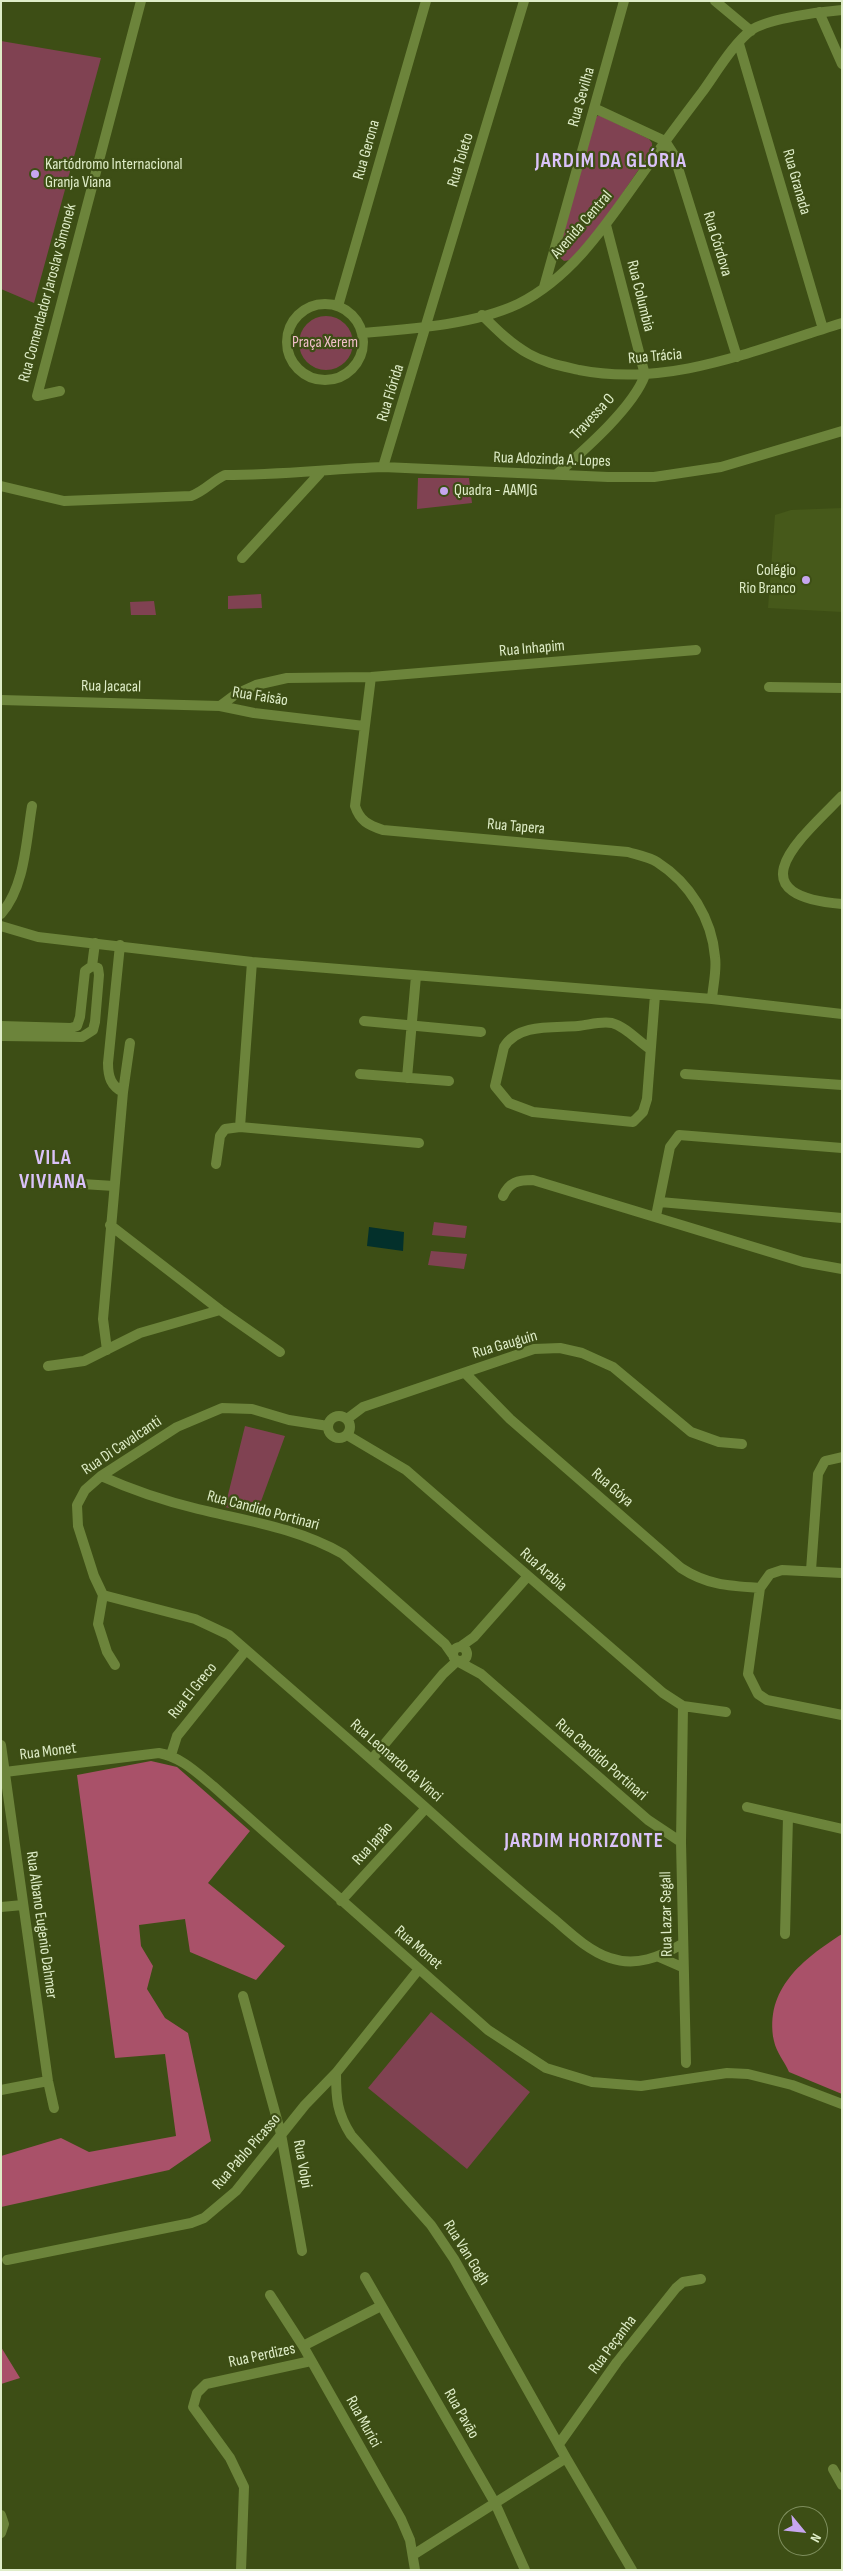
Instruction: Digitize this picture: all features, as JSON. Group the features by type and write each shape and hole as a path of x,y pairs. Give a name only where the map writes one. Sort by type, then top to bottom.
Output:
{"street":[{"name":"Rua Comendador Jaroslav Simonek","path":"60,391 37,396 141,1"},
{"name":"Rua Gerona","path":"338,306 426,1"},
{"name":"Rua Toleto","path":"427,328 524,1"},
{"name":"Rua Sevilha","path":"543,287 624,1"},
{"path":"715,1 751,31"},
{"name":"Avenida Central","path":"362,333 427,328 482,315 517,304 543,287 582,254 606,225 665,141 751,31 760,26 819,12 842,10"},
{"path":"819,12 842,64"},
{"name":"Rua Granada","path":"739,44 823,329"},
{"path":"594,108 665,141"},
{"name":"Rua Córdova","path":"665,141 679,169 737,357"},
{"name":"Rua Columbia","path":"606,225 645,375"},
{"path":"326,304 338,306 353,317 362,333 362,346 359,358 352,368 342,376 330,380 318,380 306,376 289,357 288,332 293,320 302,311 313,306 326,304"},
{"name":"Rua Trácia","path":"482,315 512,343 540,359 590,372 645,375 677,371 737,357 842,324"},
{"name":"Rua Flórida","path":"383,467 427,328"},
{"name":"Travessa O","path":"556,474 604,429 640,387 645,375"},
{"name":"Rua Adozinda A. Lopes","path":"1,486 64,501 167,498 199,493 225,475 320,473 383,467 654,477 721,467 842,431"},
{"path":"242,558 320,473"},
{"name":"Rua Inhapim","path":"371,677 696,650"},
{"name":"Rua Faisão","path":"220,706 236,694 271,681 371,677"},
{"name":"Rua Tapera","path":"371,677 355,806 359,816 367,825 383,830 628,852 656,862 677,878 694,897 710,927 716,958 712,999"},
{"path":"769,687 842,688"},
{"name":"Rua Jacacal","path":"1,700 220,706"},
{"name":"Rua Faisão","path":"220,706 364,726"},
{"path":"842,796 801,838 786,857 782,868 783,877 790,888 799,896 818,902 842,904"},
{"path":"1,914 14,894 18,882 32,806"},
{"path":"1,926 38,937 120,945 252,962 712,999 842,1014"},
{"path":"92,966 95,943"},
{"path":"120,945 108,1063 114,1088 123,1092"},
{"path":"240,1126 252,962"},
{"path":"1,1026 71,1028 77,1026 80,1017 84,971 92,966"},
{"path":"1,1036 82,1037 91,1033 96,1022 98,981 98,968 92,966"},
{"path":"407,1078 416,976"},
{"path":"83,980 98,981"},
{"path":"650,1049 624,1028 612,1023 544,1027 512,1037 507,1041 495,1086 509,1103 533,1112 634,1122 643,1112 647,1100 655,994"},
{"path":"364,1022 481,1032"},
{"path":"107,1350 103,1318 123,1092 130,1043"},
{"path":"360,1074 449,1081"},
{"path":"686,1074 842,1085"},
{"path":"216,1164 220,1136 225,1129 240,1126 419,1143"},
{"path":"656,1216 670,1147 679,1135 842,1148"},
{"path":"503,1196 507,1187 513,1183 533,1180 803,1262 842,1270"},
{"path":"66,1183 114,1186"},
{"path":"660,1202 842,1218"},
{"path":"110,1226 220,1310 280,1352"},
{"path":"48,1366 73,1364 107,1350 140,1333 220,1310"},
{"name":"Rua Gauguin","path":"347,1419 363,1407 534,1349 560,1348 582,1353 613,1367 691,1432 719,1442 742,1444"},
{"name":"Rua Góya","path":"465,1373 510,1419 681,1568 697,1579 714,1584 760,1588"},
{"name":"Rua Di Cavalcanti","path":"103,1595 94,1576 77,1519 80,1498 101,1476 177,1427 222,1408 238,1408"},
{"name":"Rua Arabia","path":"238,1408 252,1409 289,1420 328,1426"},
{"name":"Rua Arabia","path":"328,1426 336,1416 342,1416 347,1419"},
{"path":"347,1419 351,1426 347,1435"},
{"name":"Rua Arabia","path":"328,1426 329,1431 335,1437 347,1435 406,1470 640,1674 683,1706 726,1712"},
{"path":"811,1570 818,1474 825,1461 842,1457"},
{"name":"Rua Candido Portinari","path":"101,1476 196,1508 292,1531 323,1543 343,1554 445,1644 459,1654 580,1763 648,1820 681,1842"},
{"path":"842,1573 811,1570 774,1572 760,1588 748,1674 752,1686 758,1694 768,1700 842,1715"},
{"path":"372,1759 443,1674 444,1668 459,1654 528,1576"},
{"path":"103,1595 98,1624 107,1652 115,1665"},
{"name":"Rua Leonardo da Vinci","path":"103,1595 196,1619 229,1636 372,1759 506,1880 598,1953 625,1961 644,1961 659,1956 682,1944"},
{"name":"Rua El Greco","path":"171,1755 177,1736 246,1650"},
{"name":"Rua Lazar Segall","path":"683,1706 681,1821 682,1967 686,2063"},
{"name":"Rua Albano Eugenio Dahmer","path":"1,1745 5,1772 5,1802 23,1905 48,2081 54,2108"},
{"name":"Rua Monet","path":"5,1772 159,1753 171,1755 182,1761 213,1786 488,2030 531,2059 563,2075 599,2083 641,2086 727,2073 748,2074 792,2085 842,2104"},
{"path":"747,1807 842,1829"},
{"name":"Rua Japão","path":"341,1901 426,1808"},
{"path":"785,1934 788,1817"},
{"path":"659,1826 681,1821"},
{"path":"1,1907 23,1905"},
{"path":"659,1956 682,1967"},
{"name":"Rua Pablo Picasso","path":"6,2260 191,2224 204,2218 236,2191 305,2105 336,2073 419,1969"},
{"name":"Rua Volpi","path":"243,1996 282,2134 302,2251"},
{"name":"Rua Van Gogh","path":"336,2073 336,2095 340,2118 351,2135 431,2225 454,2259 566,2458 632,2570"},
{"path":"1,2090 48,2081"},
{"name":"Rua Pavão","path":"365,2277 495,2503 525,2570"},
{"name":"Rua Peçanha","path":"559,2444 617,2362 676,2288 683,2282 702,2279"},
{"name":"Rua Murici","path":"270,2295 312,2360 400,2519 410,2540 415,2570"},
{"name":"Rua Perdizes","path":"303,2346 381,2306"},
{"name":"Rua Perdizes","path":"241,2570 244,2487 230,2458 194,2407 194,2399 200,2388 220,2380 312,2360"},
{"path":"413,2555 566,2458"},
{"path":"833,2469 842,2485"},
{"path":"1,2515 4,2524 1,2534"}],"shaded area":[{"name":"Colégio Rio Branco","path":"842,508 842,612 768,608 775,515 791,510"},
{"path":"151,1761 177,1767 250,1831 208,1883 285,1946 256,1980 190,1952 185,1919 139,1925 141,1946 153,1966 147,1989 165,2018 188,2033 211,2141 169,2170 1,2207 1,2156 61,2138 89,2152 176,2136 165,2054 115,2058 77,1775"},
{"path":"842,1934 842,2094 789,2072 775,2045 772,2022 775,2006 781,1991 790,1977 814,1954"},
{"path":"1,2347 20,2378 1,2384"}],"green space":[{"name":"Kartódromo Internacional Granja Viana","path":"1,41 101,58 34,303 1,289"},
{"path":"599,115 649,139 652,143 652,150 601,225 570,260 564,261 557,255 596,117"},
{"name":"Praça Xerem","path":"321,316 331,316 341,320 349,328 353,343 349,358 341,366 331,370 321,370 311,366 303,358 299,348 299,338 303,328 311,320"},
{"name":"Quadra - AAMJG","path":"418,478 469,478 472,503 417,509"},
{"path":"261,594 262,608 228,609 228,596"},
{"path":"154,601 156,615 131,615 130,602"},
{"path":"434,1222 467,1226 465,1238 432,1235"},
{"path":"431,1251 467,1254 464,1269 428,1265"},
{"path":"245,1426 285,1436 256,1515 225,1507"},
{"path":"431,2012 530,2092 467,2169 368,2088"}],"water":[{"path":"369,1227 404,1232 403,1251 367,1246"}],"place":[{"name":"Kartódromo Internacional Granja Viana","path":"35,174"},
{"name":"Quadra - AAMJG","path":"444,491"},
{"name":"Colégio Rio Branco","path":"806,580"}],"district":[{"name":"JARDIM DA GLÓRIA","path":"611,162"},
{"name":"VILA VIVIANA","path":"53,1171"},
{"name":"JARDIM HORIZONTE","path":"584,1842"}]}
